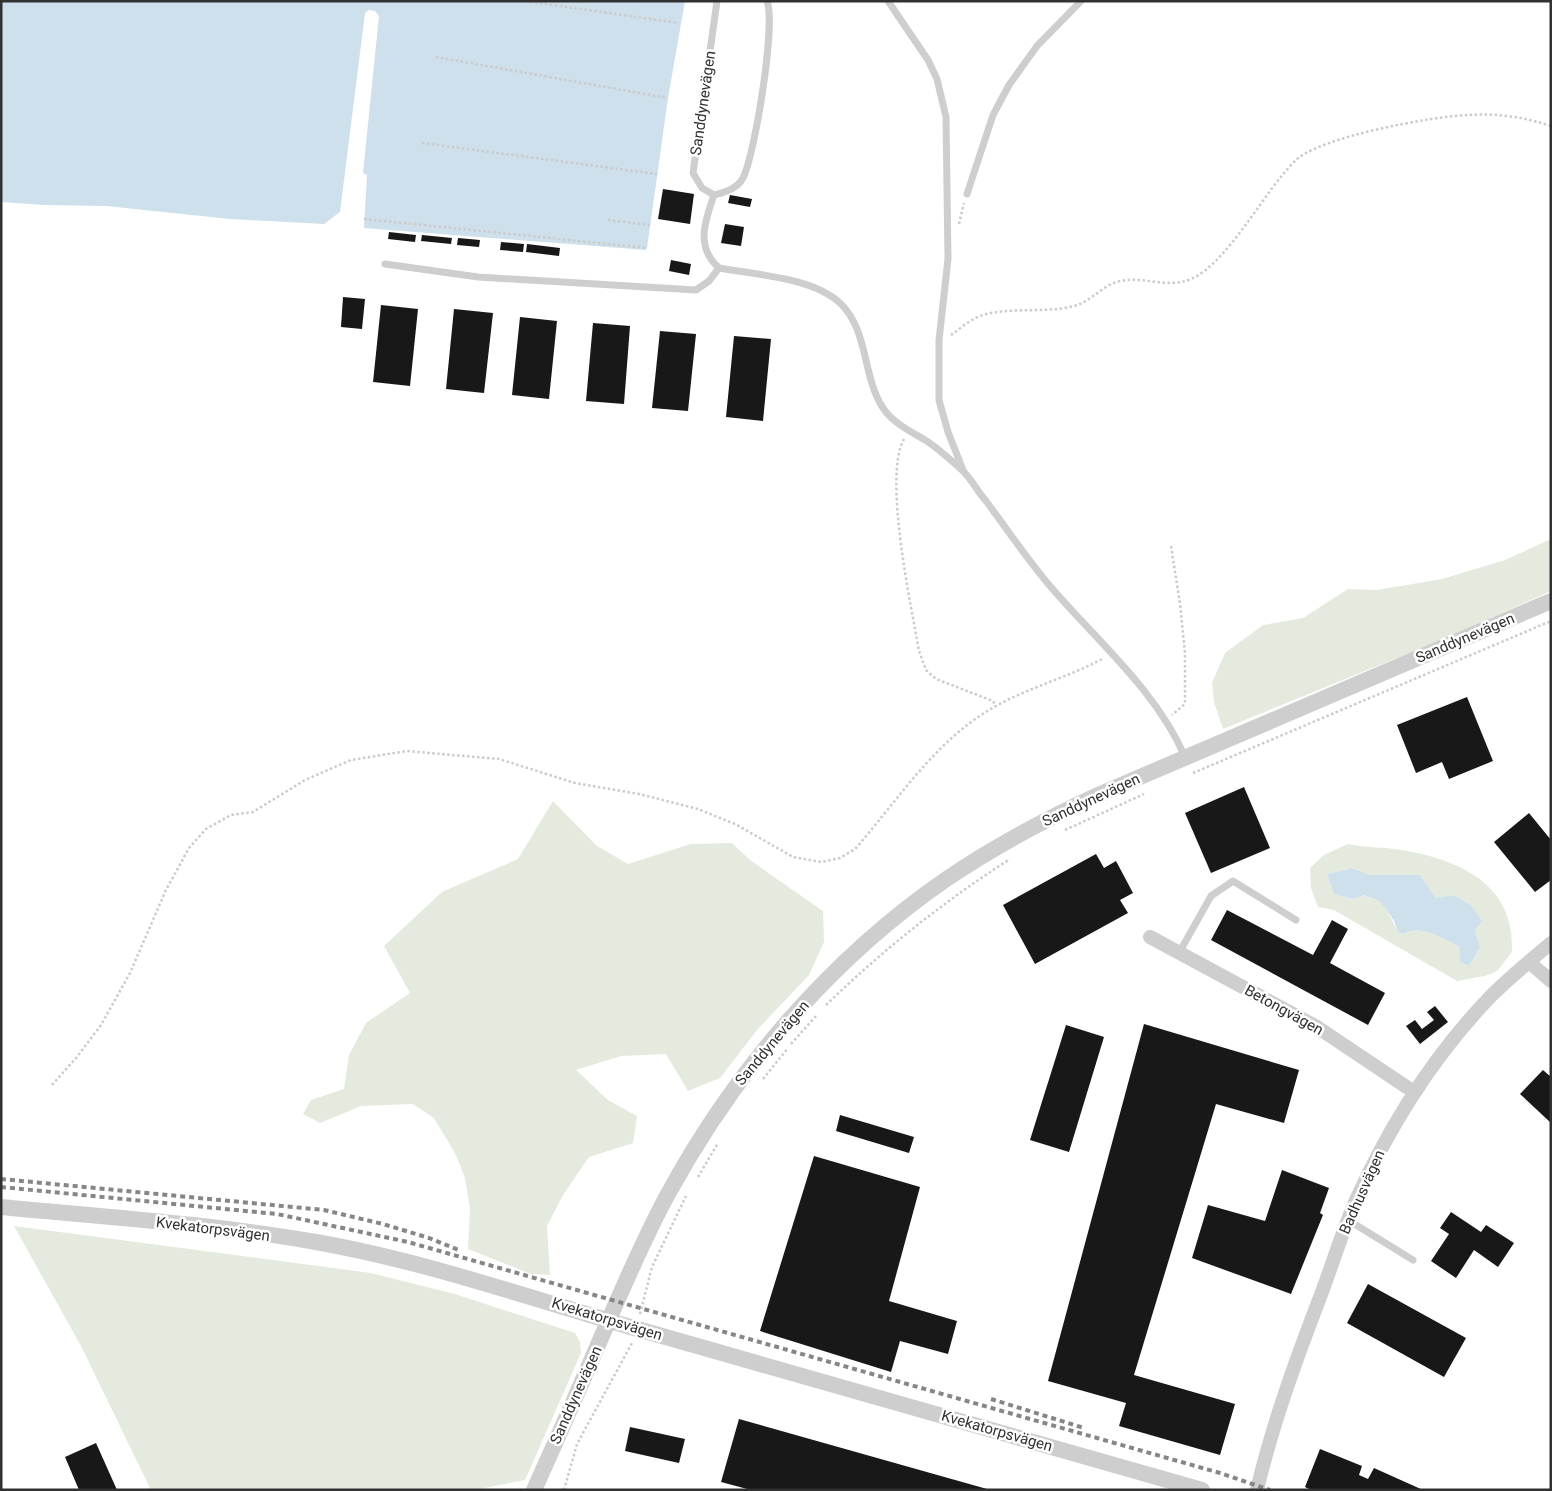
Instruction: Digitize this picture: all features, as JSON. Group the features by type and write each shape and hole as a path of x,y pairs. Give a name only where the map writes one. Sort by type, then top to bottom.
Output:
{"street":[{"name":"Sanddynevägen","path":"534,1490 609,1320 667,1196 726,1100 777,1035 847,960 898,916 940,884 991,851 1098,794 1551,601"},
{"name":"Betongvägen","path":"1150,937 1317,1027 1414,1092"},
{"name":"Badhusvägen","path":"1257,1490 1275,1419 1292,1368 1348,1220 1385,1141 1414,1092 1452,1040 1492,996 1551,943"},
{"path":"1529,962 1551,981"},
{"name":"Kvekatorpsvägen","path":"1,1207 206,1226 315,1242 495,1286 1202,1490"}],"lane":[{"name":"Sanddynevägen","path":"714,195 702,188 693,172 717,1"},
{"path":"767,1 769,23 762,95 742,179 731,190 714,195 707,216 702,243 710,261 719,268 802,283 829,295 840,304 858,330 873,383 883,408 893,420 927,441 964,473 1049,585 1112,653 1167,719 1186,758"},
{"path":"888,1 928,60 937,79 942,99 947,139 948,259 939,340 939,400 948,432 964,473"},
{"path":"967,194 992,115 1009,85 1053,28 1081,1"},
{"path":"385,264 478,277 696,290 710,281 719,268"},
{"path":"1179,952 1211,896 1232,881 1296,920"},
{"path":"1348,1220 1413,1260"}],"path":[{"path":"525,1 679,23"},
{"path":"436,57 668,98"},
{"path":"939,340 945,340 980,316 1075,306 1109,284 1120,281 1143,279 1173,284 1192,279 1212,264 1294,162 1314,147 1405,124 1468,115 1511,116 1551,126"},
{"path":"422,143 657,174"},
{"path":"948,224 960,224 967,194"},
{"path":"364,219 648,248"},
{"path":"608,220 650,225"},
{"path":"910,432 902,440 895,474 896,504 919,651 926,670 936,679 992,701 996,706"},
{"path":"1167,719 1185,704 1186,697 1180,604 1171,546"},
{"path":"1187,775 1551,621"},
{"path":"52,1084 76,1058 101,1024 130,973 171,881 189,848 206,829 231,815 253,812 305,780 351,760 406,750 499,759 575,783 639,794 698,808 737,825 793,857 821,862 840,858 856,849 936,752 996,706 1088,667 1112,653"},
{"path":"1064,830 1150,791"},
{"path":"759,1084 826,1005 873,960 941,906 1015,856"},
{"path":"710,1156 721,1139"}],"shaded area":[{"path":"1551,539 1551,591 1446,638 1223,729 1214,702 1212,683 1225,653 1263,625 1303,618 1348,589 1377,590 1442,579 1505,560"},
{"path":"553,801 597,846 628,864 691,844 732,843 750,860 823,911 824,942 809,975 757,1030 720,1078 688,1091 666,1054 621,1056 576,1070 608,1100 637,1116 633,1143 589,1157 563,1195 547,1226 550,1275 531,1274 468,1249 470,1209 465,1178 456,1155 434,1118 413,1104 361,1106 320,1123 303,1114 311,1100 344,1089 349,1055 366,1023 410,993 384,946 442,892 518,859"},
{"path":"1348,844 1424,854 1463,869 1480,879 1494,892 1504,909 1511,929 1512,952 1497,971 1485,976 1457,981 1334,910 1318,907 1311,888 1310,868 1324,855","holes":["1352,868 1369,875 1420,875 1436,898 1454,895 1471,905 1481,921 1475,930 1480,947 1469,966 1460,962 1460,947 1439,936 1425,931 1410,931 1403,934 1398,932 1387,910 1379,901 1363,895 1354,899 1334,894 1327,874"]},
{"path":"14,1226 371,1273 455,1294 575,1333 580,1342 581,1353 525,1480 474,1490 151,1490 81,1346"}],"water":[{"path":"1,1 685,1 668,98 647,248 646,250 364,228 367,175 363,173 379,16 375,11 369,10 365,13 340,212 324,224 230,219 106,206 1,202"},
{"path":"1352,868 1369,875 1420,875 1436,898 1454,895 1471,905 1482,921 1475,930 1480,947 1469,966 1460,962 1460,947 1439,936 1425,931 1410,931 1403,934 1398,932 1394,921 1379,901 1364,895 1354,899 1334,894 1327,874"}],"building":[{"path":"663,189 694,194 690,224 658,219"},
{"path":"730,195 752,199 750,207 728,203"},
{"path":"725,224 744,227 741,246 721,243"},
{"path":"389,232 416,235 415,242 388,239"},
{"path":"422,235 452,238 451,244 421,241"},
{"path":"458,238 480,240 479,247 457,245"},
{"path":"501,242 524,244 523,252 500,250"},
{"path":"527,244 560,248 559,256 526,252"},
{"path":"671,260 691,264 689,275 669,271"},
{"path":"343,297 365,299 362,329 341,327"},
{"path":"381,305 418,309 410,386 373,382"},
{"path":"454,309 493,313 484,393 446,389"},
{"path":"520,317 557,321 549,399 512,395"},
{"path":"593,323 630,326 624,404 586,401"},
{"path":"660,331 696,334 688,411 652,408"},
{"path":"734,336 771,339 763,421 726,417"},
{"path":"1467,697 1493,761 1449,779 1442,762 1416,773 1397,725"},
{"path":"1244,787 1270,848 1211,873 1185,813"},
{"path":"1529,813 1551,840 1551,880 1535,892 1494,842"},
{"path":"1096,854 1104,868 1116,861 1133,893 1120,900 1128,913 1035,964 1003,905"},
{"path":"1227,910 1313,955 1332,920 1348,929 1330,963 1385,993 1368,1025 1211,940"},
{"path":"1435,1006 1448,1022 1420,1044 1406,1026 1415,1020 1422,1029 1434,1020 1427,1012"},
{"path":"1144,1024 1299,1070 1284,1123 1216,1104 1134,1375 1235,1404 1220,1455 1119,1426 1126,1403 1048,1381"},
{"path":"1066,1025 1104,1037 1069,1152 1030,1140"},
{"path":"1543,1070 1551,1077 1551,1123 1520,1094"},
{"path":"840,1115 914,1137 909,1153 836,1131"},
{"path":"814,1156 920,1187 889,1301 957,1321 948,1354 900,1341 891,1372 760,1331"},
{"path":"1282,1170 1329,1188 1320,1213 1323,1215 1291,1294 1192,1258 1208,1205 1265,1221"},
{"path":"1451,1212 1481,1232 1486,1225 1514,1243 1498,1267 1474,1250 1456,1278 1431,1261 1449,1234 1440,1228"},
{"path":"1368,1284 1466,1338 1444,1377 1347,1323"},
{"path":"739,1419 987,1490 751,1490 721,1482"},
{"path":"630,1427 685,1439 679,1463 625,1451"},
{"path":"96,1443 117,1490 79,1490 65,1457"},
{"path":"1320,1449 1362,1466 1359,1475 1368,1479 1374,1468 1423,1490 1311,1490 1305,1487"}],"railway":[{"path":"1,1179 324,1210 383,1224 429,1238 461,1251"},
{"path":"1,1187 277,1214 408,1242 1220,1473 1270,1490"},
{"path":"991,1399 1084,1428"}]}
